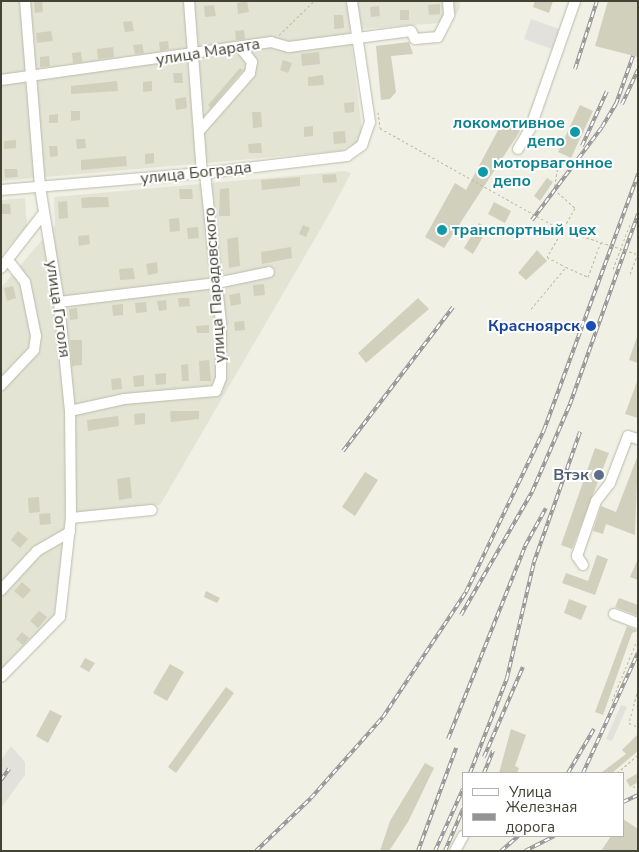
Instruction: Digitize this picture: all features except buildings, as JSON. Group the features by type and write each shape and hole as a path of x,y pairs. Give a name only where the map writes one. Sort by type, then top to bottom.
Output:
{"street":[{"name":"улица Гоголя","path":"1,677 60,617 71,518 70,411 59,302 40,187 33,76 25,1"},
{"name":"улица Парадовского","path":"70,411 124,399 212,393 221,378 217,283 204,173 189,1"},
{"path":"352,1 359,35"},
{"name":"улица Марата","path":"1,80 194,55 271,42 289,47 356,41 359,35 411,31 415,39 438,37 449,16 448,1"},
{"path":"518,149 575,1"},
{"name":"улица Бограда","path":"1,190 204,173 347,156 362,145 370,122 359,35"},
{"path":"200,130 250,74 252,62 240,47"},
{"path":"1,385 34,350 36,336 25,282 5,264 43,214"},
{"path":"59,302 217,283 269,272"},
{"path":"583,565 577,556 596,501 610,483 633,437"},
{"path":"71,518 152,510"},
{"path":"1,590 37,551 70,532"},
{"path":"614,614 638,623"},
{"path":"455,851 462,837"}],"path":[{"path":"271,42 314,1"},
{"path":"382,113 380,128 558,228 638,254 630,274"},
{"path":"559,159 554,189 575,208 547,257 588,277 601,242"},
{"path":"613,269 630,224"},
{"path":"531,308 566,267"},
{"path":"612,702 638,638"},
{"path":"638,688 629,723 638,727"},
{"path":"618,772 638,755"},
{"path":"633,788 638,785"}],"shaded area":[{"path":"1,1 459,1 460,7 452,22 350,30 362,131 357,143 341,151 1,181"},
{"path":"531,19 559,29 552,49 524,39"},
{"path":"345,171 351,173 331,211 160,505 66,513 54,618 1,672 1,288 55,225 54,197"},
{"path":"25,198 27,226 1,256 1,200"},
{"path":"621,705 627,707 612,741 606,739"},
{"path":"11,746 25,762 25,775 1,808 1,760"}],"railway":[{"path":"575,69 597,1"},
{"path":"532,220 602,127 616,104 633,56"},
{"path":"622,104 638,69"},
{"path":"582,146 607,91"},
{"path":"256,851 311,798 383,717 466,592 544,430 638,174"},
{"path":"461,615 532,492 570,404 638,214"},
{"path":"343,451 453,307"},
{"path":"470,772 507,678 534,562 580,432"},
{"path":"448,739 525,546 546,508"},
{"path":"583,772 638,653"},
{"path":"484,757 523,667"},
{"path":"569,772 594,729"},
{"path":"418,851 456,748"},
{"path":"484,772 493,751"},
{"path":"1,780 9,769"},
{"path":"435,851 462,791"},
{"path":"624,802 638,795"},
{"path":"445,851 462,811"},
{"path":"501,851 517,837"},
{"path":"525,851 552,837"}],"place":[{"name":"локомотивное депо","path":"575,132"},
{"name":"моторвагонное депо","path":"483,172"},
{"name":"транспортный цех","path":"442,230"},
{"name":"Красноярск","path":"591,326"},
{"name":"Втэк","path":"599,475"}]}
